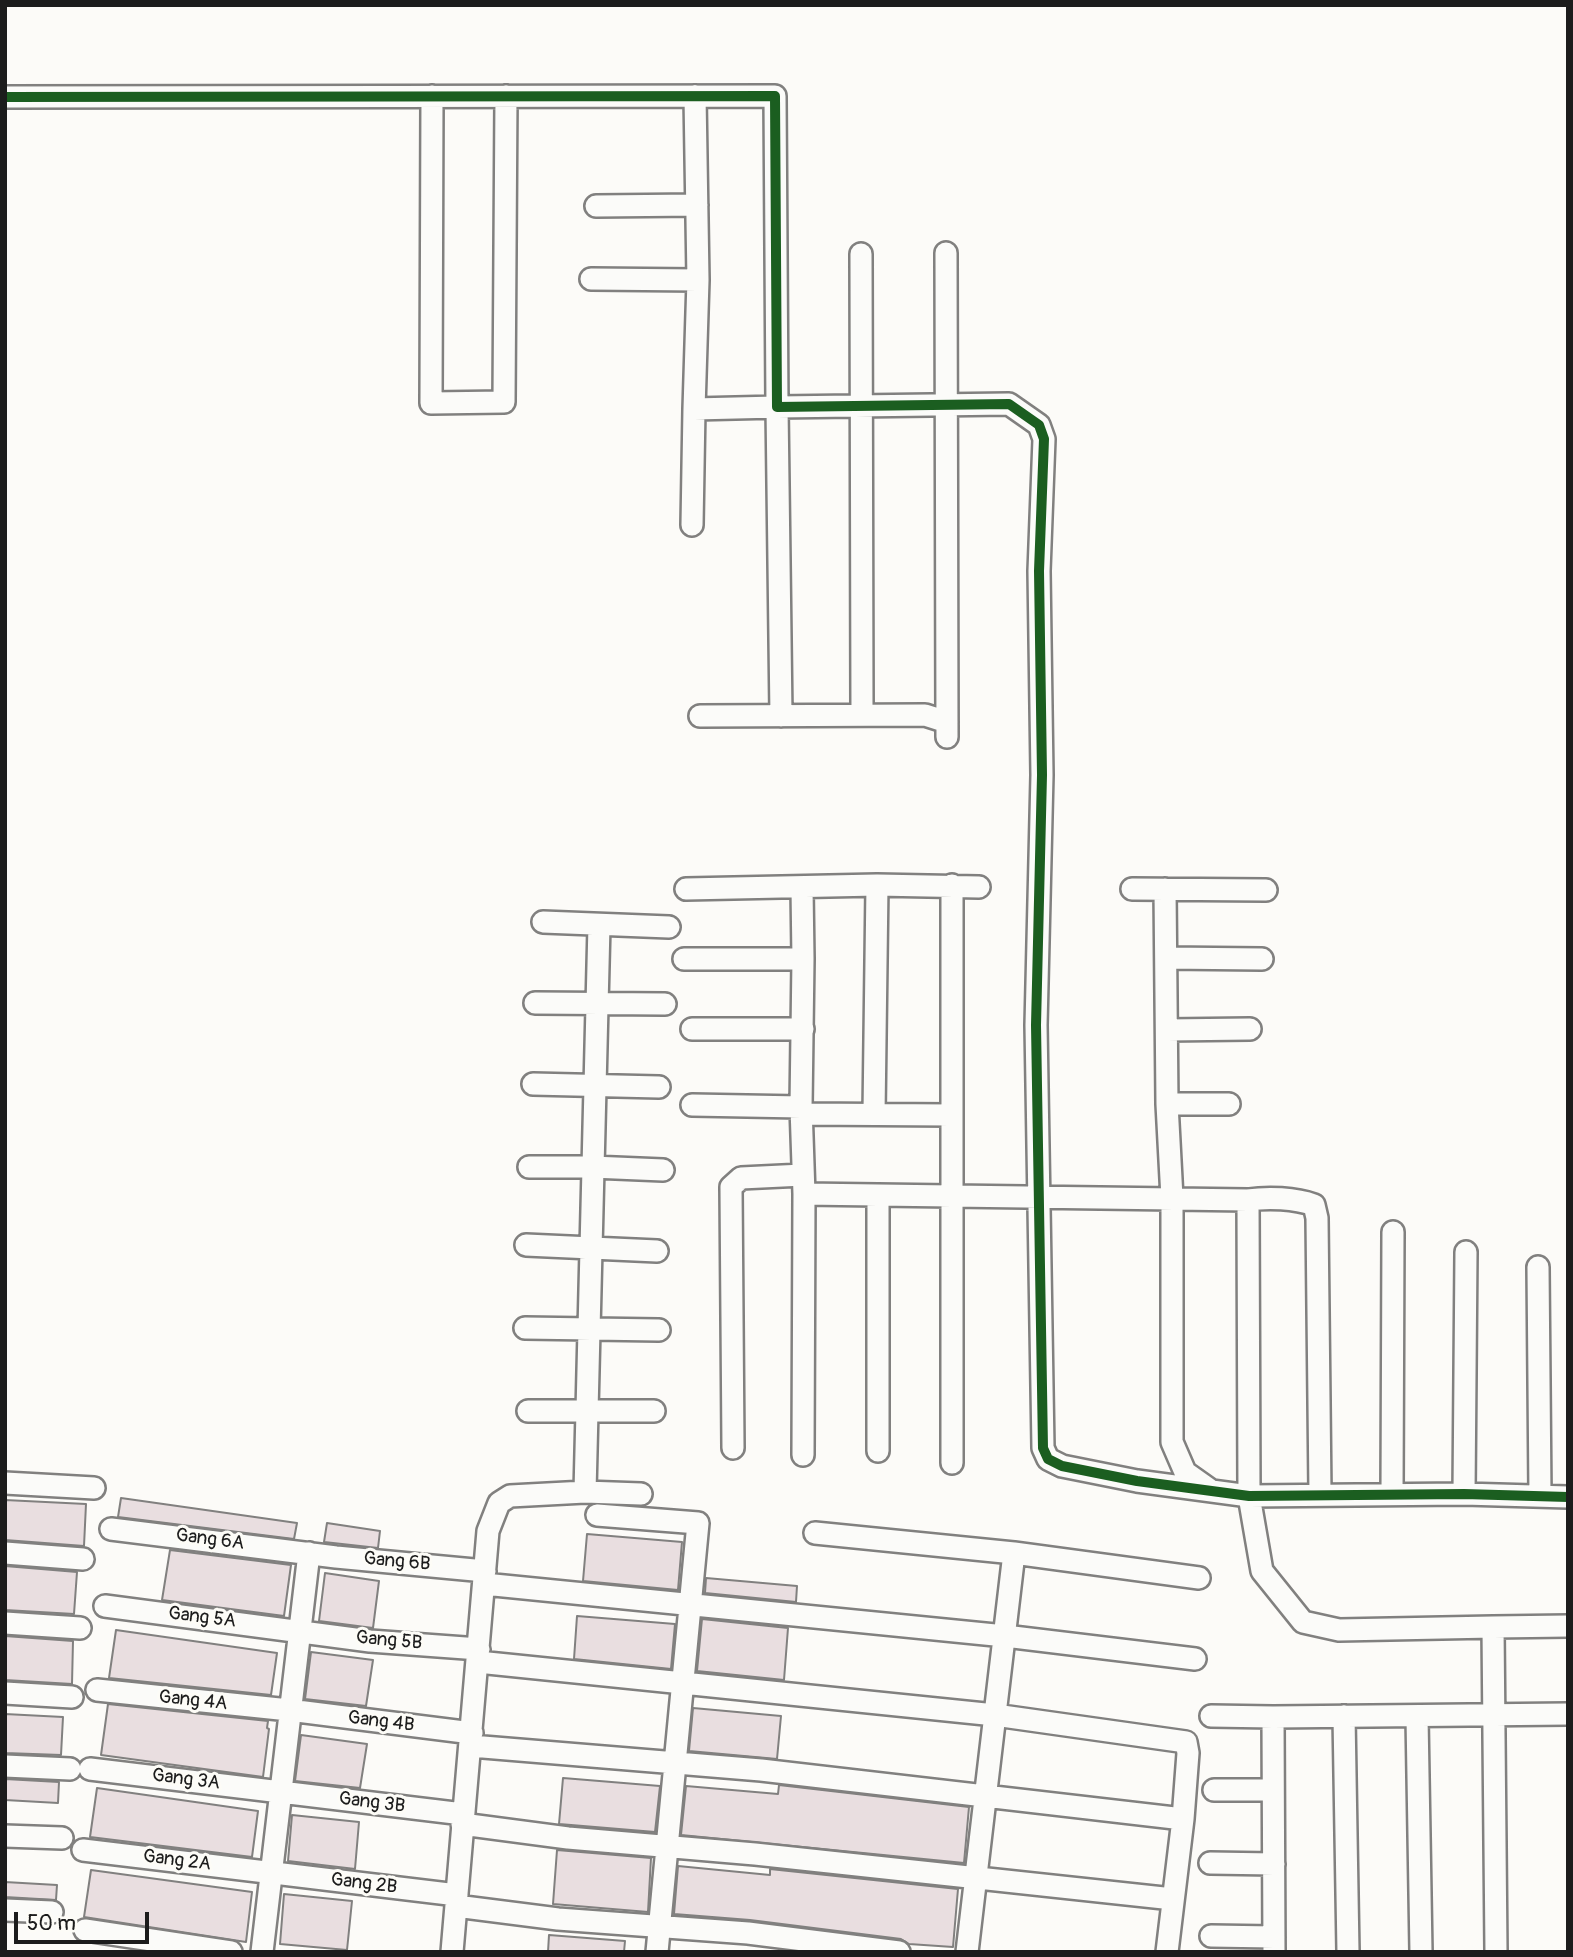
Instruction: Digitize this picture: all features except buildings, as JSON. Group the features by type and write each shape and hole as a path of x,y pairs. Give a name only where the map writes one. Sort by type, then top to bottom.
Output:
{"street":[{"path":"432,96 431,403 504,402 506,96"},
{"path":"692,525 698,280 695,96"},
{"path":"5,97 775,96 781,716"},
{"path":"596,205 696,205"},
{"path":"700,716 925,715 947,730 946,253"},
{"path":"861,254 862,715"},
{"path":"591,279 698,280"},
{"path":"694,409 1010,404 1039,425 1044,439 1039,571 1042,775 1036,1024 1043,1448 1048,1459 1062,1465 1137,1481 1249,1496 1464,1494 1568,1497"},
{"path":"952,885 952,1463"},
{"path":"686,889 952,885 979,887"},
{"path":"874,1114 877,886"},
{"path":"802,888 803,1455"},
{"path":"1132,889 1266,890"},
{"path":"1165,889 1167,1104 1172,1198 1172,1442 1185,1472 1210,1490"},
{"path":"543,922 669,927"},
{"path":"585,1492 598,925"},
{"path":"1166,958 1262,959"},
{"path":"684,960 803,959"},
{"path":"535,1003 665,1004"},
{"path":"692,1029 803,1029"},
{"path":"1167,1031 1250,1029"},
{"path":"533,1084 660,1087"},
{"path":"1167,1104 1229,1104"},
{"path":"692,1105 951,1115"},
{"path":"529,1167 663,1170"},
{"path":"733,1448 731,1187 741,1178 803,1184 877,1196 1260,1198 1314,1205 1317,1219 1320,1494"},
{"path":"877,1196 878,1451"},
{"path":"1248,1200 1249,1496 1262,1571 1303,1622 1339,1630 1568,1626"},
{"path":"1392,1494 1393,1232"},
{"path":"526,1245 657,1251"},
{"path":"1464,1494 1466,1252"},
{"path":"1538,1267 1541,1496"},
{"path":"525,1328 659,1330"},
{"path":"527,1411 653,1411"},
{"path":"5,1483 94,1488"},
{"path":"452,1952 488,1531 499,1503 510,1496 585,1492 641,1494"},
{"path":"597,1515 698,1523 657,1952"},
{"name":"Gang 6A","path":"111,1529 310,1553"},
{"path":"815,1533 1014,1553 1199,1578"},
{"path":"5,1553 83,1559"},
{"path":"262,1952 310,1553"},
{"name":"Gang 6B","path":"310,1553 691,1605 1005,1636 1195,1659"},
{"path":"967,1952 1014,1553"},
{"name":"Gang 5A","path":"105,1606 299,1630"},
{"path":"5,1623 80,1628"},
{"path":"1493,1627 1496,1952"},
{"name":"Gang 5B","path":"299,1630 683,1684 782,1691 995,1715 1186,1741 1188,1753 1183,1819"},
{"name":"Gang 4A","path":"97,1690 289,1710"},
{"path":"5,1693 72,1697"},
{"name":"Gang 4B","path":"289,1710 471,1740 675,1764 761,1770 1183,1819"},
{"path":"1211,1716 1418,1717 1568,1714"},
{"path":"1344,1716 1348,1952"},
{"path":"1211,1936 1274,1944 1273,1717"},
{"path":"1418,1717 1421,1952"},
{"name":"Gang 3A","path":"5,1766 80,1769 281,1792"},
{"path":"1214,1790 1273,1790"},
{"name":"Gang 3B","path":"281,1792 463,1819 568,1838 755,1854 1172,1899"},
{"path":"1167,1952 1183,1819"},
{"path":"5,1836 62,1838"},
{"name":"Gang 2A","path":"83,1850 272,1873"},
{"path":"1210,1863 1274,1864"},
{"name":"Gang 2B","path":"272,1873 456,1900 558,1919 748,1933 899,1952"},
{"path":"5,1910 52,1912"},
{"path":"85,1930 231,1952"}],"cycle path":[{"path":"5,97 775,96 777,407 1009,404 1039,425 1044,439 1039,571 1042,775 1036,1025 1043,1448 1048,1459 1062,1466 1137,1481 1249,1496 1464,1494 1568,1497"}]}
